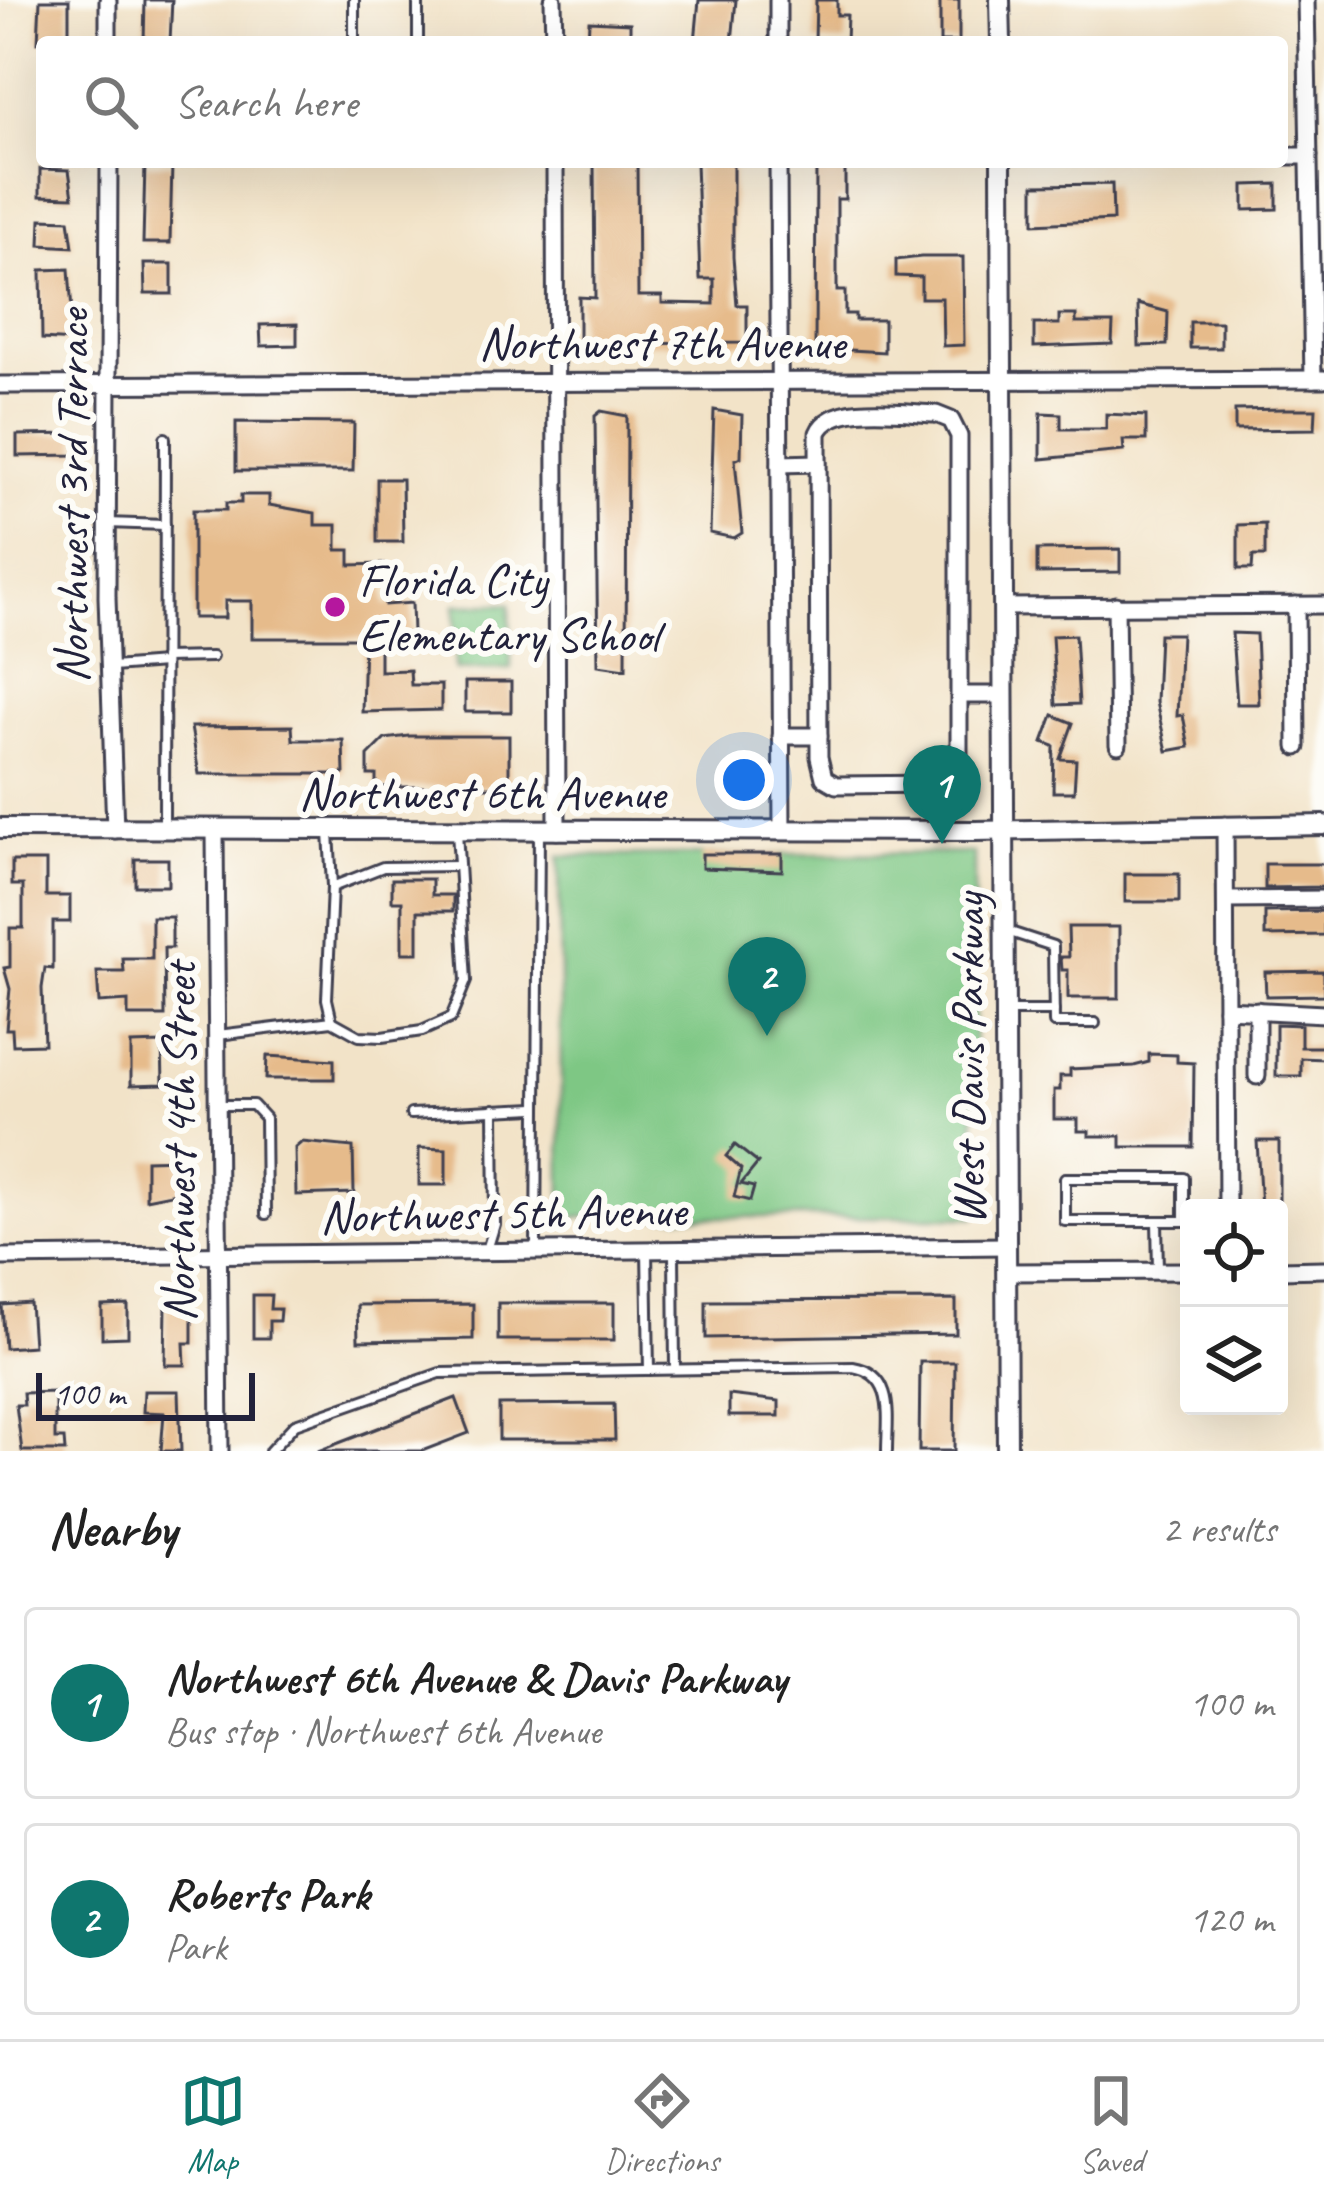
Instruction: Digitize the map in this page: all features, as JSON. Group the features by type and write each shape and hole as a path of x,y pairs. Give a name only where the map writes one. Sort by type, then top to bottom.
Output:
{"street":[{"path":"108,0 108,36"},
{"path":"553,0 554,36"},
{"path":"778,0 778,36"},
{"path":"1000,0 1000,36"},
{"path":"1306,0 1316,120 1309,156 1318,379"},
{"path":"1288,156 1309,156"},
{"name":"Northwest 3rd Terrace","path":"109,168 106,523 115,830"},
{"path":"548,831 556,381 554,168"},
{"path":"778,168 782,831"},
{"name":"West Davis Parkway","path":"1001,168 1007,1451"},
{"name":"Northwest 7th Avenue","path":"0,385 1318,379"},
{"path":"936,414 955,424 960,695 959,765 942,784 836,785 821,773 818,433 832,415 936,414"},
{"path":"780,464 818,463"},
{"path":"1116,605 1118,746"},
{"path":"1296,605 1297,746"},
{"path":"1003,607 1324,605"},
{"path":"960,695 1004,695"},
{"path":"781,736 819,736"},
{"name":"Northwest 6th Avenue","path":"0,827 164,832 782,831 1324,824"},
{"path":"1225,825 1227,1199"},
{"name":"Northwest 4th Street","path":"215,832 220,1451"},
{"path":"1226,900 1324,899"},
{"path":"1226,1009 1257,1010 1266,1015 1324,1014"},
{"path":"1257,1010 1257,1076"},
{"name":"Northwest 5th Avenue","path":"0,1257 1006,1246"},
{"path":"1288,1270 1324,1269"},
{"path":"1007,1272 1180,1271"}],"lane":[{"path":"354,0 354,36"},
{"path":"418,0 418,36"},
{"path":"164,832 165,439"},
{"path":"106,523 165,525"},
{"path":"110,667 212,657"},
{"path":"216,1035 332,1021 359,1036 399,1035 430,1028 457,1011 466,972 465,898 457,831"},
{"path":"536,1250 535,1108 548,831"},
{"path":"329,832 332,887 327,999 332,1021"},
{"path":"332,887 383,867 458,866"},
{"path":"1006,930 1053,946 1054,1023 1095,1023"},
{"path":"1006,1011 1054,1011"},
{"path":"216,1105 253,1105 262,1112 266,1214"},
{"path":"411,1114 535,1108"},
{"path":"487,1251 496,1224 494,1109"},
{"path":"1065,1178 1184,1178 1184,1221 1157,1221 1065,1221 1065,1178"},
{"path":"1157,1221 1158,1271"},
{"path":"647,1249 649,1370"},
{"path":"674,1249 675,1369"},
{"path":"269,1451 296,1424 429,1375 675,1369 868,1371 886,1393 887,1451"}],"green space":[{"path":"510,604 511,669 455,670 455,605"},
{"path":"974,853 975,1217 562,1217 559,856"}],"building":[{"path":"40,0 69,0 69,36 38,36"},
{"path":"145,0 172,0 170,36 144,36"},
{"path":"699,0 736,0 733,36 696,36"},
{"path":"816,0 837,0 837,15 847,15 846,36 815,36"},
{"path":"940,0 959,0 959,36 940,36"},
{"path":"589,21 630,23 630,36 588,36"},
{"path":"145,168 172,168 170,243 143,243"},
{"path":"594,168 637,168 638,296 662,296 662,303 714,304 714,279 700,279 696,168 733,168 733,257 737,305 747,305 747,343 579,344 579,297 595,298"},
{"path":"816,168 845,168 845,199 837,199 837,291 845,291 845,314 855,314 855,320 884,320 884,352 815,348"},
{"path":"40,169 69,170 73,197 40,196"},
{"path":"1112,184 1113,220 1034,224 1034,185"},
{"path":"1277,184 1277,209 1244,210 1244,185"},
{"path":"41,219 69,220 73,247 40,245"},
{"path":"963,257 964,345 943,346 942,298 921,298 921,277 896,276 896,260"},
{"path":"144,264 172,264 172,294 145,294"},
{"path":"69,269 74,341 42,339 41,270"},
{"path":"1138,304 1168,312 1167,345 1139,346"},
{"path":"1059,315 1076,315 1076,323 1113,323 1112,344 1034,347 1034,324 1059,324"},
{"path":"1190,322 1221,322 1221,348 1190,348"},
{"path":"297,324 297,345 261,346 260,325"},
{"path":"1316,409 1315,429 1235,430 1235,410"},
{"path":"714,410 742,415 741,457 735,460 742,533 734,538 710,533"},
{"path":"601,411 627,416 626,669 598,665 595,416"},
{"path":"1041,413 1061,414 1061,429 1106,429 1106,414 1146,416 1146,440 1123,440 1124,451 1041,459"},
{"path":"236,422 354,423 353,471 236,471"},
{"path":"77,434 78,455 17,456 17,435"},
{"path":"377,479 402,479 403,542 377,542"},
{"path":"241,495 269,495 269,505 315,513 315,525 337,525 337,550 350,550 350,565 383,564 385,605 412,603 413,633 380,634 380,671 410,670 411,685 441,685 441,710 362,712 364,638 252,638 252,601 225,601 225,618 193,618 193,510 226,510 226,503 241,503"},
{"path":"1265,524 1265,556 1253,556 1252,569 1238,569 1238,525"},
{"path":"1120,549 1120,572 1037,573 1037,550"},
{"path":"1232,633 1256,634 1259,704 1237,704"},
{"path":"1159,634 1181,634 1177,716 1183,715 1189,747 1167,751 1156,702"},
{"path":"1075,635 1079,704 1056,705 1052,636"},
{"path":"465,682 511,682 511,712 465,712"},
{"path":"1053,715 1073,723 1060,759 1076,760 1074,792 1053,792 1054,746 1043,742"},
{"path":"292,726 293,740 343,740 344,774 199,774 191,727"},
{"path":"509,736 509,787 376,787 376,775 368,775 368,756 385,739"},
{"path":"702,854 782,854 782,871 702,868"},
{"path":"135,859 168,859 168,886 135,886"},
{"path":"12,861 46,861 46,896 70,896 70,922 53,922 53,969 45,968 42,988 44,1044 13,1045 12,1029 6,1029 10,989 4,968 10,967 10,928 23,928 23,885 12,885"},
{"path":"1265,864 1324,864 1324,887 1265,888"},
{"path":"1125,874 1179,874 1179,902 1125,902"},
{"path":"392,879 432,879 432,895 453,895 453,911 418,911 418,953 402,953 402,901 392,901"},
{"path":"1324,911 1324,935 1265,936 1265,912"},
{"path":"152,917 172,917 172,948 164,948 165,1016 128,1016 128,1001 99,1003 97,972 124,972 123,959 152,959"},
{"path":"1068,927 1119,927 1119,998 1068,998 1068,970 1062,970 1061,957 1069,957"},
{"path":"1324,971 1324,995 1266,996 1265,972"},
{"path":"1276,1024 1301,1025 1301,1047 1324,1047 1324,1059 1301,1058 1301,1076 1276,1076"},
{"path":"162,1043 163,1084 131,1085 131,1044"},
{"path":"1149,1054 1177,1055 1177,1062 1194,1063 1193,1147 1121,1147 1121,1136 1089,1136 1089,1131 1078,1131 1078,1119 1054,1119 1054,1090 1060,1090 1060,1076 1070,1076 1070,1069 1134,1066 1149,1062"},
{"path":"267,1056 334,1060 334,1079 266,1079"},
{"path":"1257,1141 1279,1141 1279,1199 1260,1199"},
{"path":"302,1142 353,1147 354,1193 296,1195 295,1148"},
{"path":"735,1145 758,1163 741,1184 754,1187 750,1201 734,1197 741,1169 726,1156"},
{"path":"419,1148 446,1149 446,1185 419,1185"},
{"path":"180,1159 181,1192 146,1199 146,1160"},
{"path":"253,1295 271,1295 270,1309 280,1309 279,1321 269,1321 269,1338 253,1338"},
{"path":"956,1300 956,1334 706,1338 706,1301"},
{"path":"30,1303 33,1346 5,1348 2,1305"},
{"path":"498,1303 614,1303 614,1340 498,1340"},
{"path":"473,1304 473,1339 358,1341 357,1305"},
{"path":"128,1305 128,1337 102,1338 102,1306"},
{"path":"166,1305 192,1305 192,1343 184,1343 185,1365 165,1365"},
{"path":"920,1362 955,1362 954,1451 919,1451"},
{"path":"144,1391 179,1391 181,1451 161,1451 164,1413 143,1412"},
{"path":"55,1392 55,1439 64,1439 65,1451 22,1451 16,1405 24,1405 23,1393"},
{"path":"729,1395 779,1401 779,1416 729,1416"},
{"path":"456,1398 469,1433 422,1451 318,1451"},
{"path":"614,1404 615,1440 499,1440 499,1405"}],"place":[{"name":"Florida City Elementary School","path":"335,607"},
{"name":"Northwest 6th Avenue & Davis Parkway","path":"942,844"},
{"name":"Roberts Park","path":"767,1036"}]}
